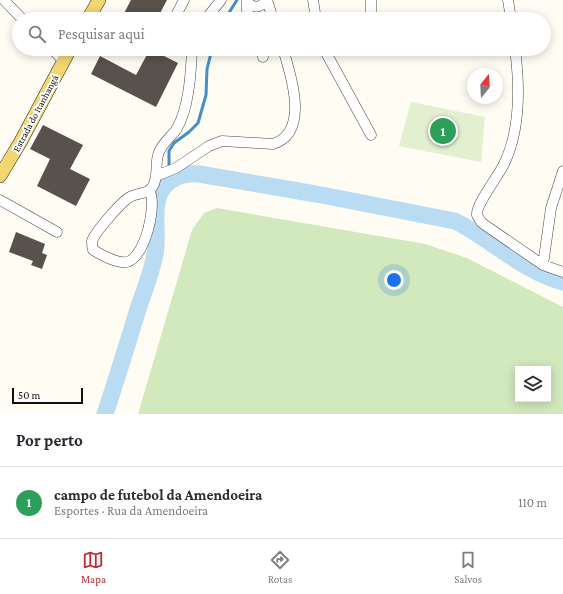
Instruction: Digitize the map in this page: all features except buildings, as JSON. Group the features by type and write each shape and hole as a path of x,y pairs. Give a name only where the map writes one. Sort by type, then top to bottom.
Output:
{"main road":[{"path":"92,12 99,0"},
{"name":"Estrada do Itanhangá","path":"0,176 21,141 66,56"}],"street":[{"path":"4,0 15,12"},
{"path":"178,12 184,0"},
{"path":"212,12 221,0"},
{"path":"247,1 253,7 257,7 262,6 267,0"},
{"path":"267,0 271,12"},
{"path":"313,0 315,12"},
{"path":"371,12 372,0"},
{"path":"508,0 509,12"},
{"path":"247,1 248,12"},
{"path":"149,190 152,194 152,201 149,226 144,242 137,255 132,260 119,262 93,250 92,246 94,237 120,206 129,197 149,190 153,186 156,176 158,154 176,129 183,112 188,88 191,56"},
{"path":"156,176 176,168 214,144 222,141 273,144 280,142 285,138 290,132 294,122 295,111 292,88 284,56"},
{"path":"328,56 371,135"},
{"path":"516,56 517,108 514,137 504,164 478,208 477,215 482,223 543,265 563,272"},
{"path":"543,265 551,208 563,171"},
{"path":"0,200 58,232"}],"green space":[{"path":"411,102 485,117 481,162 399,146"},
{"path":"217,208 425,244 467,258 563,307 563,414 138,414 192,230 204,213"}],"waterway":[{"path":"229,12 237,0"},
{"path":"169,165 169,151 174,143 198,123 206,95 207,69 210,56"},
{"path":"105,414 154,260 156,247 156,207 160,193 172,180 187,174 199,174 316,194 455,221 535,271 563,282"}],"place":[{"name":"campo de futebol da Amendoeira","path":"443,131"}]}
